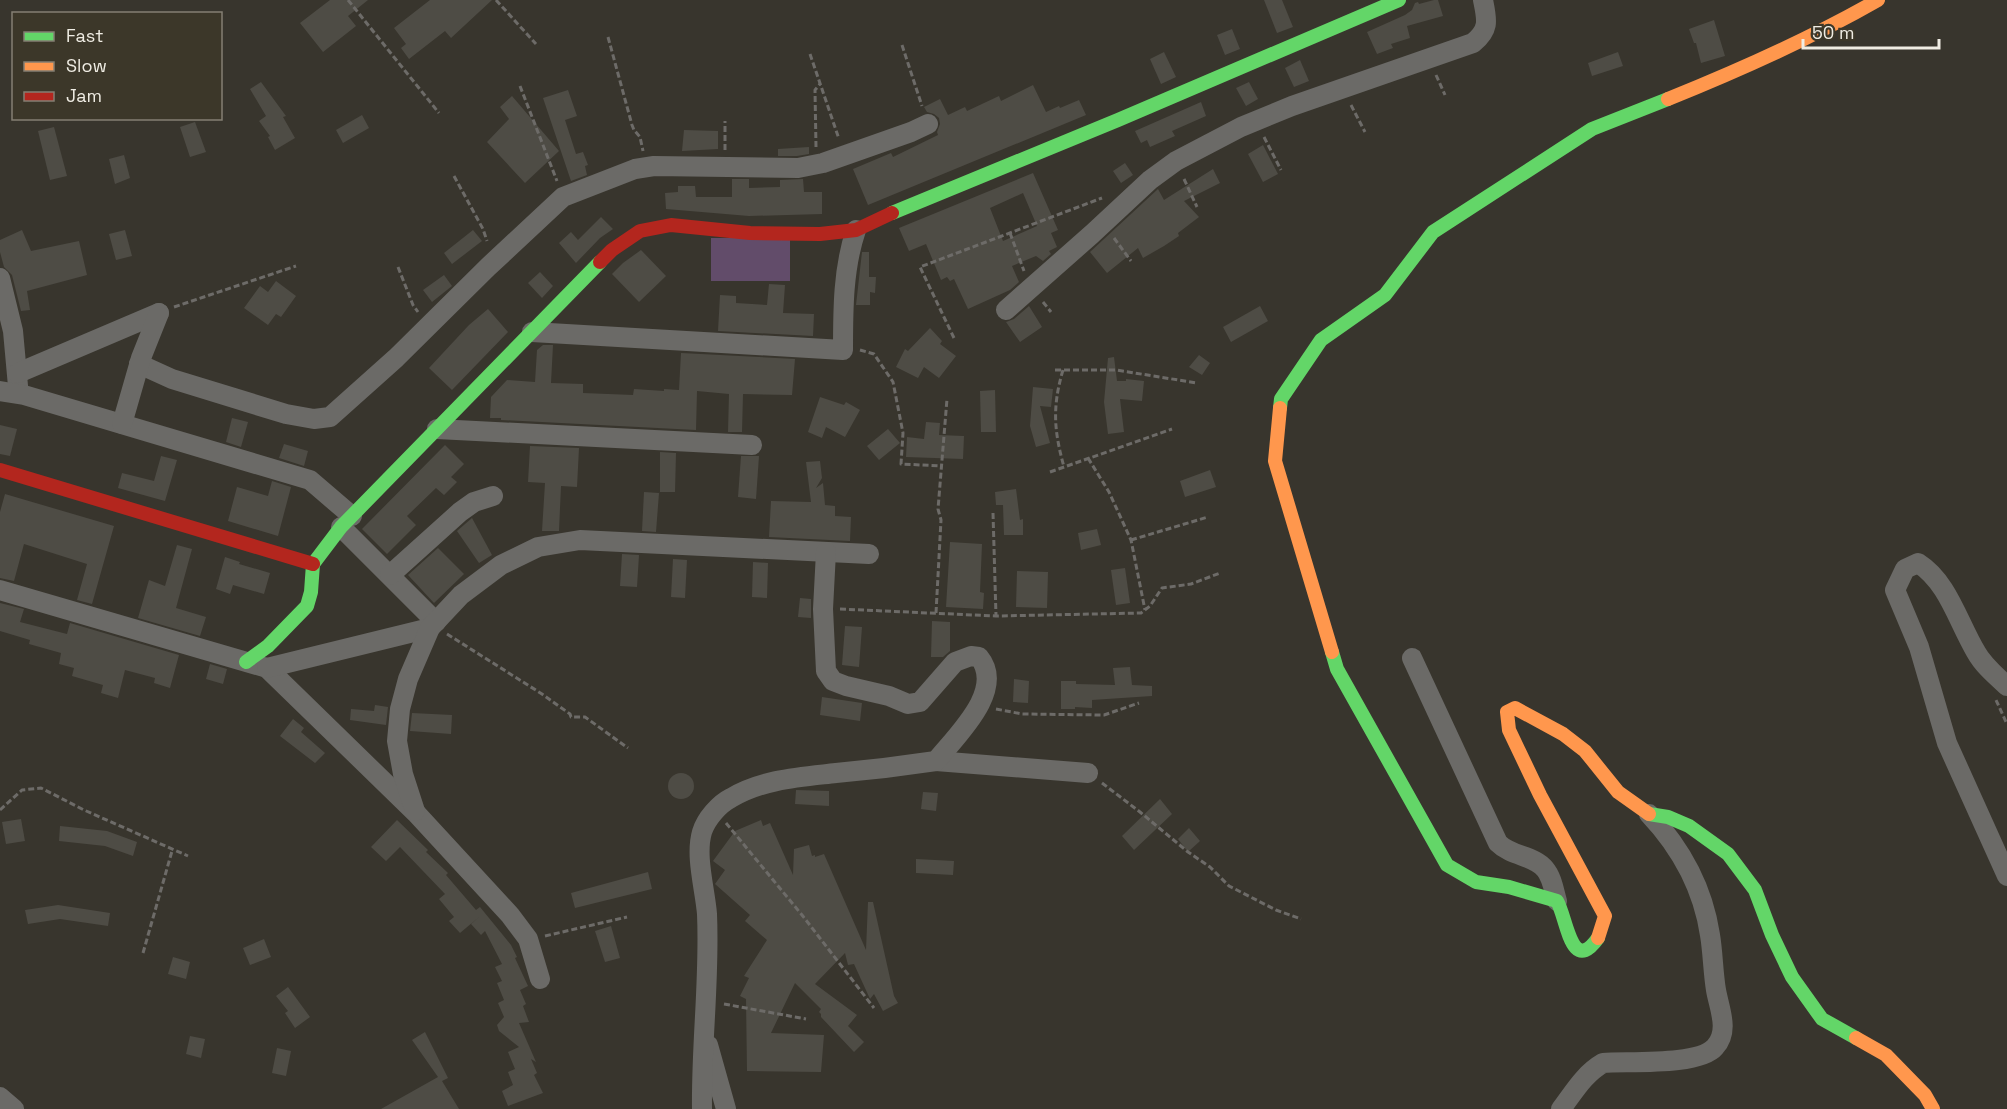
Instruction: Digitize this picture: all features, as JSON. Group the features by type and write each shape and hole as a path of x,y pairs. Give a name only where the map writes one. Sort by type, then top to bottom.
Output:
{"street":[{"path":"246,662 268,646 307,606 311,592 313,564 347,521 612,250 640,231 671,225 750,233 820,234 856,230 1399,0"},
{"path":"1006,310 1150,180 1176,161 1256,120 1473,43 1484,33 1487,19 1483,0"},
{"path":"1557,902 1509,887 1476,882 1447,865 1336,669 1275,461 1281,399 1321,340 1385,295 1433,232 1592,129 1742,69 1843,20 1878,0"},
{"path":"139,364 172,379 286,414 314,419 330,417 396,358 496,259 563,197 635,169 654,166 798,168 844,155 928,124"},
{"path":"532,332 843,350 846,272 849,250 856,230"},
{"path":"0,278 13,331 18,373 9,393 310,480 433,625"},
{"path":"122,424 139,364 159,313"},
{"path":"18,373 159,313"},
{"path":"437,429 752,445"},
{"path":"0,470 313,564"},
{"path":"390,575 460,512 474,502 493,496"},
{"path":"416,813 403,774 397,741 400,709 408,679 433,625 461,595 501,566 538,547 580,540 869,554"},
{"path":"826,552 823,609 826,671 833,681 889,696 908,704 920,702 955,662 971,656 980,657 985,664 988,682 980,703 936,761"},
{"path":"2007,686 1995,676 1977,654 1947,595 1932,572 1918,563 1905,569 1895,590 1919,647 1947,743 2007,876"},
{"path":"0,590 267,668 416,813 510,915 528,939 540,980"},
{"path":"267,668 433,625"},
{"path":"1413,658 1498,843 1506,851 1536,861 1546,869 1557,902 1563,911 1572,945 1579,952 1590,948 1600,936 1606,925 1605,916 1517,748 1507,721 1511,708 1530,714 1563,734 1585,751 1618,792 1637,807 1689,826 1728,854 1755,890 1792,978 1822,1019 1886,1055 1925,1095 1933,1109"},
{"path":"702,1109 701,1071 705,1033 707,914 701,857 702,832 715,810 730,798 784,779 936,761 1088,773"},
{"path":"1561,1109 1585,1077 1603,1063 1680,1060 1714,1049 1722,1038 1723,1024 1716,989 1708,920 1685,861 1666,832 1649,813"},
{"path":"705,1033 726,1109"},
{"path":"0,1096 14,1109"}],"path":[{"path":"348,0 439,113"},
{"path":"496,0 536,44"},
{"path":"608,37 634,130 640,137 646,167"},
{"path":"902,45 928,124"},
{"path":"810,54 844,155"},
{"path":"817,164 814,90 820,84"},
{"path":"520,86 563,197"},
{"path":"1342,88 1365,132"},
{"path":"1256,120 1281,170"},
{"path":"724,167 725,122"},
{"path":"1176,161 1197,207"},
{"path":"454,176 483,229 496,259"},
{"path":"954,338 920,267 1107,196"},
{"path":"1103,224 1131,261"},
{"path":"1010,233 1031,288"},
{"path":"159,313 296,266"},
{"path":"398,267 413,305 428,325"},
{"path":"843,350 874,354 893,382 903,433 901,464 942,466"},
{"path":"1054,370 1116,370 1197,383"},
{"path":"1063,370 1056,392 1054,412 1055,430 1064,467"},
{"path":"936,614 940,519 938,509 947,399"},
{"path":"1050,472 1172,429"},
{"path":"1088,458 1109,492 1131,540 1145,610"},
{"path":"993,513 996,616"},
{"path":"1131,540 1208,517"},
{"path":"823,609 996,616 1141,613 1150,606 1162,588 1191,584 1220,573"},
{"path":"433,625 542,694 571,717 585,717 628,748"},
{"path":"980,703 1003,712 1068,716 1104,715 1139,703"},
{"path":"1088,773 1210,867 1229,886 1276,910 1301,919"},
{"path":"0,810 22,790 41,788 77,807 188,856"},
{"path":"715,810 802,915 874,1008"},
{"path":"143,953 172,850"},
{"path":"528,939 627,917"},
{"path":"705,1000 806,1020"}],"shaded area":[{"path":"711,238 790,238 790,281 711,281"}],"building":[{"path":"330,0 368,0 348,16 356,26 323,52 300,23"},
{"path":"430,0 492,0 451,38 445,31 409,59 401,48 406,44 394,28"},
{"path":"1264,0 1282,0 1293,27 1277,33"},
{"path":"1438,0 1443,16 1407,26 1410,38 1391,44 1393,48 1377,54 1367,32 1405,15 1412,10 1415,3"},
{"path":"1714,20 1725,56 1701,63 1696,43 1689,29"},
{"path":"1232,29 1240,49 1225,55 1217,35"},
{"path":"1164,52 1176,77 1161,84 1150,59"},
{"path":"1618,52 1623,66 1592,76 1588,63"},
{"path":"1300,60 1309,81 1294,87 1285,68"},
{"path":"261,82 286,116 283,117 295,138 275,150 268,137 270,136 259,121 266,116 250,89"},
{"path":"1249,82 1258,99 1246,106 1236,88"},
{"path":"1033,85 1046,112 1079,100 1086,115 868,205 853,169 891,153 893,157 938,135 939,118 927,112 924,107 940,99 948,115 965,107 967,111 999,96 1001,101"},
{"path":"568,90 577,116 565,120 576,154 583,152 588,165 585,166 587,175 571,181 543,98"},
{"path":"512,96 559,151 525,183 487,142 509,119 500,107"},
{"path":"1201,102 1206,116 1172,131 1175,136 1150,147 1147,140 1141,143 1135,131"},
{"path":"362,115 369,128 343,143 336,130"},
{"path":"195,122 206,152 190,157 180,127"},
{"path":"54,127 67,176 50,180 38,131"},
{"path":"684,130 718,131 718,149 682,151"},
{"path":"1263,145 1278,174 1263,182 1248,154"},
{"path":"809,147 809,154 778,156 778,149"},
{"path":"124,155 130,178 115,184 109,159"},
{"path":"1125,163 1133,175 1121,183 1113,171"},
{"path":"1213,169 1220,183 1184,201 1199,217 1178,233 1179,236 1164,246 1143,258 1138,248 1107,273 1090,252 1158,189 1164,200"},
{"path":"1033,173 1058,230 1051,233 1057,247 1049,251 1051,254 1043,261 1036,256 1012,266 1019,282 1010,290 968,309 954,279 950,281 947,277 941,280 926,244 909,251 899,228","holes":["1023,193 1037,226 1003,241 990,208"]},
{"path":"732,179 749,179 749,188 780,187 780,180 803,179 804,192 822,192 822,214 749,216 666,209 665,193 678,192 678,186 695,186 696,197 732,197"},
{"path":"601,217 613,229 600,238 576,263 559,243 571,232 578,240"},
{"path":"22,230 31,251 79,241 87,275 27,291 30,310 21,311 12,275 4,267 0,240"},
{"path":"125,230 132,256 116,260 109,234"},
{"path":"473,230 482,241 452,264 444,253"},
{"path":"641,250 666,276 639,302 612,274"},
{"path":"862,252 869,252 869,277 876,277 875,293 870,292 870,305 856,305"},
{"path":"540,272 553,286 542,298 528,283"},
{"path":"444,275 452,286 432,302 423,290"},
{"path":"276,281 296,296 281,317 276,314 268,325 244,308 260,286 268,292"},
{"path":"769,284 785,285 783,313 814,314 813,336 718,331 720,295 736,296 736,303 767,305"},
{"path":"1029,306 1042,327 1020,342 1006,322 1014,319"},
{"path":"1260,306 1268,321 1231,342 1223,327"},
{"path":"488,309 508,332 452,390 429,368 469,325"},
{"path":"930,328 942,341 940,344 956,356 939,378 924,367 918,378 896,367 905,349 908,351"},
{"path":"543,345 553,345 551,383 583,384 583,393 633,395 634,389 679,390 681,353 795,359 792,395 743,394 742,432 728,432 729,394 697,391 696,430 490,418 491,397 507,380 535,382 537,350"},
{"path":"1199,355 1210,363 1202,375 1189,367"},
{"path":"1114,357 1117,381 1126,381 1126,379 1144,381 1142,401 1120,399 1124,432 1108,434 1104,402 1108,358"},
{"path":"1033,387 1053,389 1051,407 1040,406 1050,443 1036,447 1030,426"},
{"path":"995,390 996,432 981,432 980,391"},
{"path":"820,397 844,405 846,402 860,410 845,437 826,427 822,438 808,432"},
{"path":"232,418 248,422 241,447 226,442"},
{"path":"926,422 940,423 939,435 964,436 963,459 906,457 907,437 924,439"},
{"path":"0,425 17,429 10,456 0,454"},
{"path":"888,429 900,443 879,460 867,446"},
{"path":"284,444 308,451 304,466 279,458"},
{"path":"445,445 464,464 451,477 457,482 444,495 436,488 407,516 416,525 387,554 362,529"},
{"path":"530,446 579,448 577,487 561,486 559,531 542,531 545,483 528,482"},
{"path":"660,452 676,453 675,492 660,492"},
{"path":"161,456 177,460 165,501 118,488 122,473 154,481"},
{"path":"741,456 759,456 756,499 738,497"},
{"path":"820,461 822,478 816,488 823,483 825,505 835,506 835,516 851,517 850,541 769,537 771,501 811,502 806,462"},
{"path":"1210,470 1216,487 1185,497 1180,481"},
{"path":"272,481 291,487 278,536 228,521 237,487 268,496"},
{"path":"1016,489 1020,520 1023,519 1023,535 1004,535 1003,505 996,505 995,492"},
{"path":"644,492 659,493 656,532 642,531"},
{"path":"5,494 114,526 92,604 77,600 87,564 24,544 14,581 0,578 0,512"},
{"path":"472,518 492,555 479,563 457,531"},
{"path":"1097,529 1101,545 1081,550 1078,533"},
{"path":"950,542 982,544 980,592 984,593 983,609 946,607"},
{"path":"177,545 192,549 176,608 206,617 200,636 138,618 149,580 165,586"},
{"path":"438,548 464,574 434,603 408,575"},
{"path":"622,554 639,555 637,587 620,586"},
{"path":"225,557 240,562 239,564 270,573 264,594 233,585 230,594 216,589"},
{"path":"673,559 687,560 685,598 671,597"},
{"path":"753,562 768,563 767,598 752,597"},
{"path":"1125,568 1130,603 1116,605 1111,570"},
{"path":"1017,571 1048,572 1047,608 1016,607"},
{"path":"800,598 811,599 811,618 798,617"},
{"path":"0,603 24,609 20,622 67,634 70,623 179,655 170,688 154,683 155,678 125,670 118,698 101,693 103,685 72,676 74,668 59,664 61,653 29,644 30,640 0,631"},
{"path":"932,621 950,622 950,651 943,657 931,657"},
{"path":"845,626 862,627 859,667 842,665"},
{"path":"210,664 227,669 223,684 206,679"},
{"path":"1130,667 1132,685 1152,686 1152,696 1092,700 1092,708 1061,709 1061,681 1076,681 1076,684 1115,685 1113,668"},
{"path":"1014,679 1029,681 1028,703 1013,702"},
{"path":"822,697 862,703 860,721 820,715"},
{"path":"375,705 388,707 386,725 350,720 351,709 374,711"},
{"path":"412,713 452,715 451,734 410,731"},
{"path":"293,719 304,728 301,732 325,753 315,763 280,736"},
{"path":"681,773 690,777 694,786 690,795 681,799 672,795 668,786 672,777"},
{"path":"796,790 829,791 829,806 795,804"},
{"path":"923,792 938,793 936,811 921,809"},
{"path":"1160,799 1172,814 1134,850 1122,836"},
{"path":"21,819 25,841 6,844 2,822"},
{"path":"397,820 428,850 426,852 448,873 446,875 476,910 480,907 511,945 528,986 520,990 526,1004 523,1006 529,1022 519,1023 536,1062 531,1059 537,1073 534,1075 543,1093 508,1106 502,1091 513,1085 508,1072 515,1069 508,1052 519,1047 499,1031 497,1025 504,1017 498,1003 504,1000 497,983 502,981 495,967 502,964 485,931 481,935 471,924 479,917 460,933 449,921 454,917 439,899 445,894 400,847 386,861 371,847"},
{"path":"761,820 763,826 770,823 793,875 794,849 809,845 812,856 824,854 866,950 868,902 873,902 894,996 898,1003 883,1011 874,994 870,999 854,964 848,965 845,953 815,984 857,1015 848,1026 864,1042 854,1052 821,1017 819,1012 821,1009 795,983 771,1033 824,1035 821,1072 747,1071 746,999 740,996 749,978 744,976 767,940 745,921 750,915 715,884 725,870 713,861 735,831"},
{"path":"60,826 107,831 137,842 133,856 105,846 59,841"},
{"path":"1189,828 1200,841 1188,852 1178,839"},
{"path":"916,859 954,861 953,875 916,873"},
{"path":"648,872 652,889 575,908 571,893"},
{"path":"58,905 110,913 108,926 60,919 28,924 25,910"},
{"path":"611,926 620,958 605,962 595,931"},
{"path":"264,939 271,957 250,965 243,948"},
{"path":"173,957 190,962 186,979 168,974"},
{"path":"288,987 310,1017 295,1028 285,1013 288,1011 276,996"},
{"path":"425,1032 448,1078 442,1081 459,1109 381,1109 438,1077 412,1040"},
{"path":"190,1036 205,1039 201,1058 186,1054"},
{"path":"277,1048 291,1051 286,1076 272,1073"}],"traffic: fast":[{"path":"892,213 1399,0"},
{"path":"1280,408 1281,399 1321,340 1385,295 1433,232 1592,129 1668,99"},
{"path":"246,662 268,646 307,606 311,592 313,564 341,527 600,262"},
{"path":"1332,652 1337,669 1447,865 1476,882 1509,887 1557,901 1571,940 1582,951 1589,948 1598,938"},
{"path":"1649,814 1668,817 1689,826 1728,854 1755,890 1772,935 1792,977 1822,1019 1856,1038"}],"traffic: slow":[{"path":"1668,99 1774,53 1878,0"},
{"path":"1280,408 1275,461 1332,652"},
{"path":"1598,938 1605,916 1540,795 1509,730 1507,712 1515,708 1563,734 1585,751 1618,792 1649,814"},
{"path":"1856,1038 1886,1055 1925,1095 1933,1109"}],"traffic: jam":[{"path":"600,262 612,250 640,231 671,225 750,233 820,234 856,230 892,213"},
{"path":"0,470 313,564"}]}
